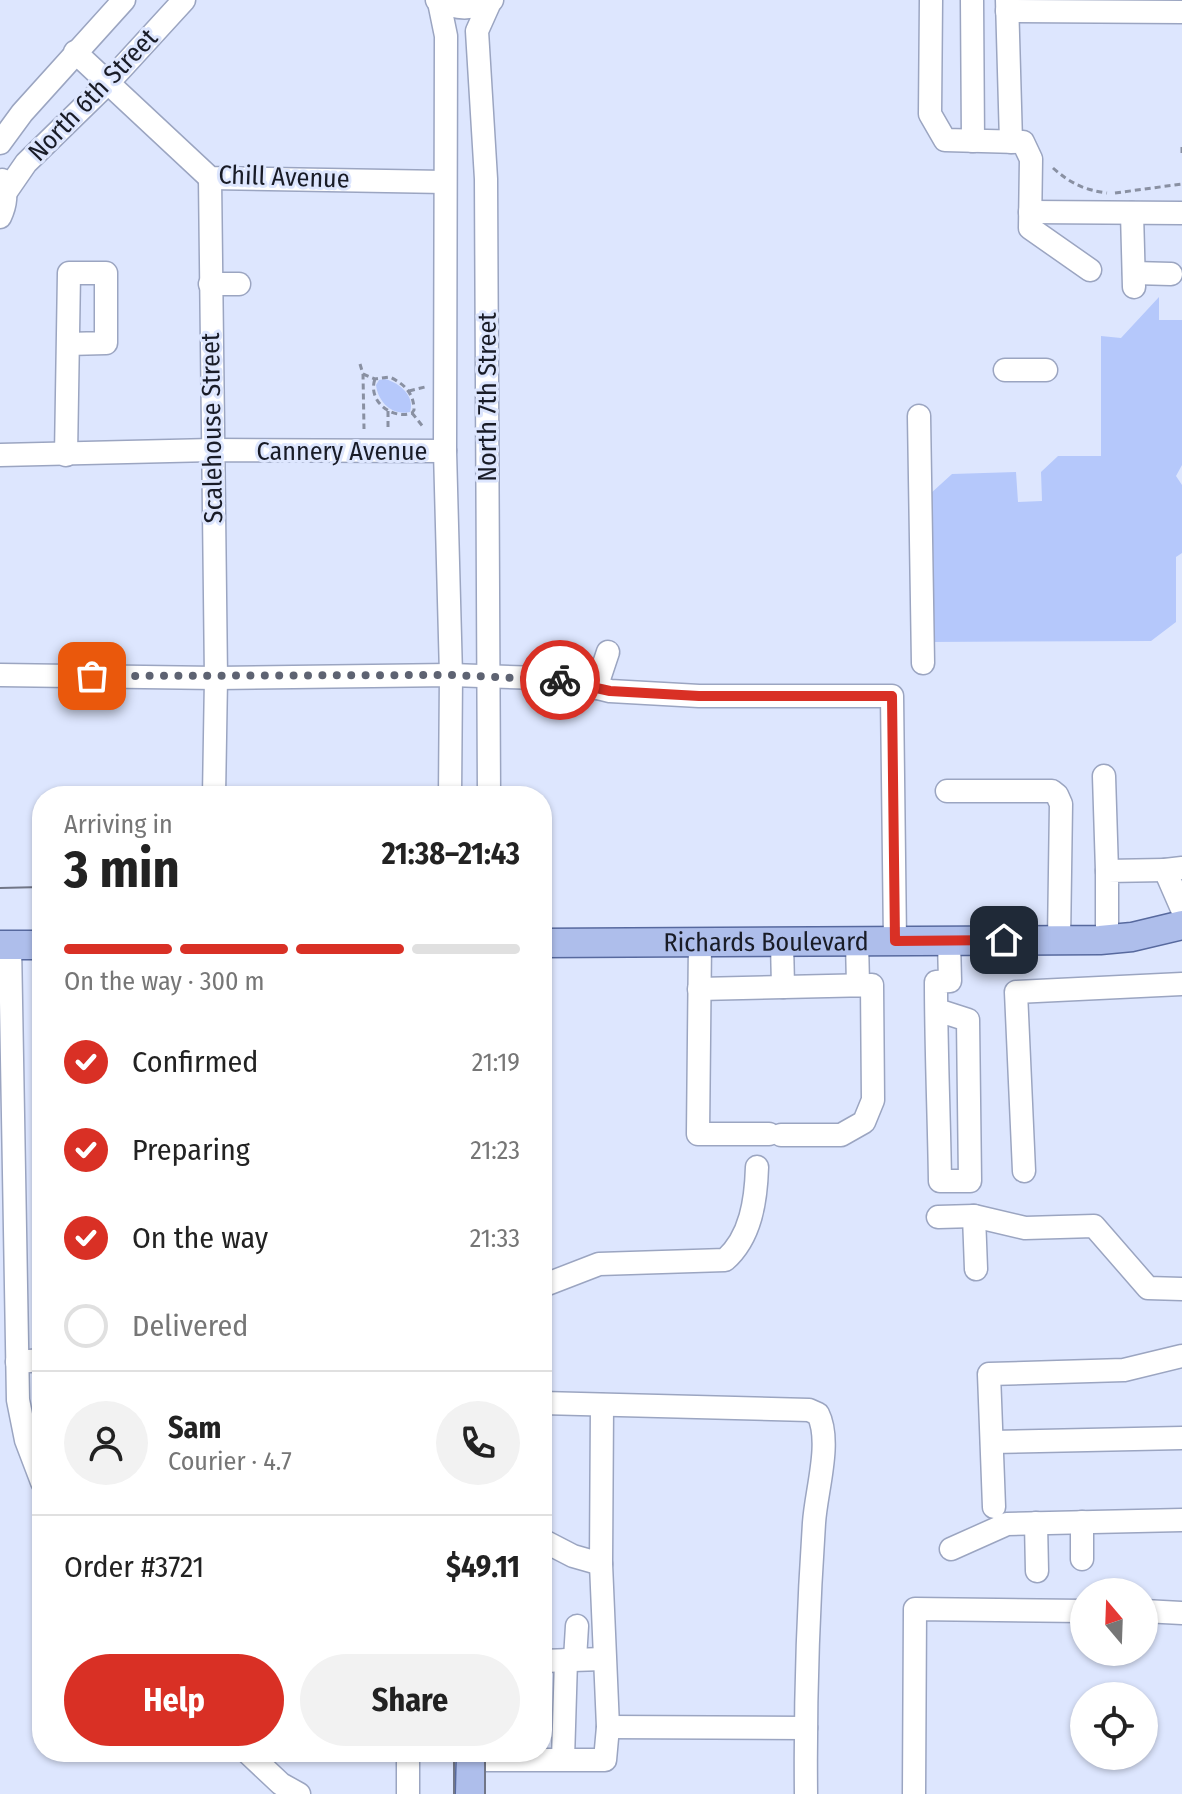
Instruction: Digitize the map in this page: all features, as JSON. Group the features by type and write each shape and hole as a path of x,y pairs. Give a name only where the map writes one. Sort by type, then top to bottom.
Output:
{"main road":[{"name":"Richards Boulevard","path":"552,943 1107,939 1132,937 1182,925"},
{"path":"5,945 32,945"},
{"path":"470,1794 471,1762"}],"street":[{"name":"North 6th Street","path":"0,143 22,113 124,0"},
{"name":"North 6th Street","path":"3,185 108,83 184,0"},
{"path":"931,0 930,114 945,140 1023,142 1031,159 1030,228 1090,270"},
{"path":"972,0 973,141"},
{"path":"438,1 456,8 473,8 491,1"},
{"name":"North 7th Street","path":"438,1 446,36 445,451 451,675 450,786"},
{"name":"North 7th Street","path":"489,786 486,179 477,31 491,1"},
{"path":"1011,142 1007,6 1182,12"},
{"name":"Chill Avenue","path":"75,52 210,178 445,182"},
{"name":"Scalehouse Street","path":"210,178 216,678 214,786"},
{"path":"0,217 5,204 3,185"},
{"path":"1030,212 1182,213"},
{"path":"1132,213 1134,280 1171,274"},
{"path":"210,284 239,284"},
{"path":"66,455 68,344"},
{"path":"1005,370 1046,370"},
{"path":"919,416 923,663"},
{"name":"Cannery Avenue","path":"0,455 212,450 445,451"},
{"path":"596,688 608,652"},
{"path":"0,675 216,678 451,675 540,678 610,691 699,696 892,696 895,941"},
{"path":"1104,776 1107,939"},
{"path":"947,791 1052,791 1057,795 1061,804 1059,940"},
{"path":"1107,871 1173,869 1182,909"},
{"path":"857,941 858,985"},
{"path":"937,1010 968,1020 970,1181 940,1181 936,982 950,981 949,941"},
{"path":"699,989 872,985 873,1100 864,1122 841,1135 698,1134 699,989 700,942"},
{"path":"782,942 783,987"},
{"path":"5,945 18,1400 32,1454"},
{"path":"1024,1171 1016,992 1182,984"},
{"path":"938,1070 969,1071"},
{"path":"552,1282 599,1264 725,1260 737,1250 756,1200 757,1167"},
{"path":"974,1216 976,1269"},
{"path":"938,1217 974,1216 1025,1228 1094,1226 1148,1288 1182,1289"},
{"path":"994,1507 989,1374 1124,1370 1182,1356"},
{"path":"17,1362 32,1361"},
{"path":"552,1403 809,1410 818,1414 823,1424 824,1439 814,1520 806,1794"},
{"path":"552,1758 605,1760 608,1727 601,1564 602,1405"},
{"path":"992,1442 1182,1438"},
{"path":"951,1549 1007,1524 1182,1520"},
{"path":"1082,1522 1082,1559"},
{"path":"1036,1523 1037,1571"},
{"path":"552,1545 573,1556 601,1564"},
{"path":"914,1794 915,1609 1070,1611"},
{"path":"1158,1612 1182,1613"},
{"path":"563,1759 571,1660 577,1626"},
{"path":"552,1661 603,1659"},
{"path":"608,1727 806,1728"},
{"path":"258,1762 281,1784 299,1794"},
{"path":"408,1762 408,1794"}],"path":[{"path":"1053,168 1069,182 1086,190 1131,192 1182,184"},
{"path":"360,364 364,429"},
{"path":"363,374 375,379 390,377 409,391 414,402 412,413 424,428"},
{"path":"375,379 373,386 377,400 388,411 401,416 412,413"},
{"path":"409,391 425,387"},
{"path":"388,411 388,428"}],"shaded area":[{"path":"1159,297 1159,320 1182,320 1182,465 1176,476 1182,485 1182,553 1176,557 1176,622 1151,641 927,642 930,494 952,474 1016,472 1018,502 1042,501 1041,472 1058,456 1101,456 1101,336 1121,338"},
{"path":"385,379 405,391 410,401 410,412 397,412 383,402 376,385 379,380"}],"tram line":[{"path":"0,888 32,887"},
{"path":"454,1762 454,1794"},
{"path":"485,1762 485,1794"}],"way so far":[{"path":"92,676 451,675 560,680"}],"route":[{"path":"560,680 610,691 699,696 892,696 895,941 1004,940"}]}
